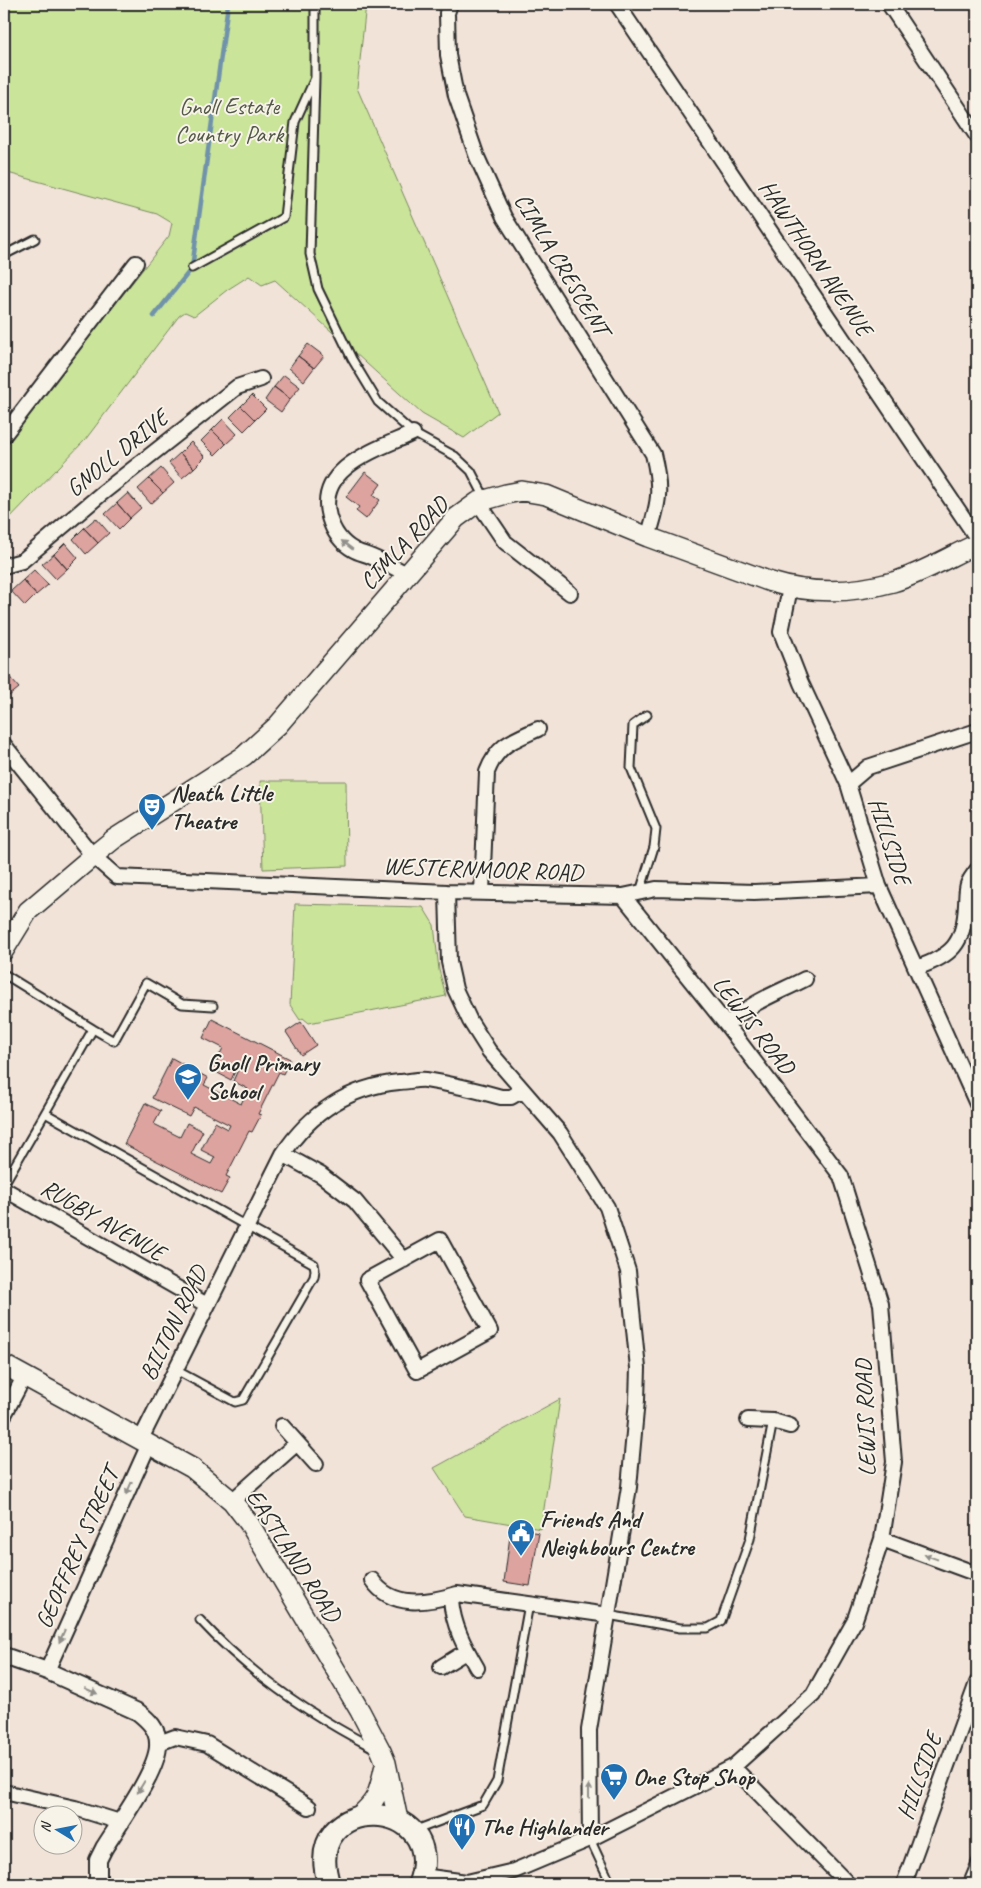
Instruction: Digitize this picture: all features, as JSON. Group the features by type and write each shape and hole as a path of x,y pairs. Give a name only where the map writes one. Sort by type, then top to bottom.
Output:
{"main road":[{"name":"CIMLA ROAD","path":"4,950 28,912 93,856 114,840 244,756 278,725 456,518 481,501 522,492 546,495 648,537 790,588 824,591 864,588 894,582 977,544"},
{"name":"EASTLAND ROAD","path":"4,1365 192,1468 232,1501 254,1531 360,1711 383,1757 405,1826"},
{"path":"325,1880 324,1859 332,1836 340,1827 358,1816 372,1804 379,1793 383,1757"},
{"path":"358,1816 378,1814 405,1826 420,1845 424,1860 421,1880"}],"street":[{"name":"CIMLA CRESCENT","path":"450,4 447,13 448,55 456,96 477,157 504,217 654,454 660,481 657,510 648,537"},
{"name":"HAWTHORN AVENUE","path":"617,4 977,538"},
{"path":"889,4 977,136"},
{"path":"4,435 136,263"},
{"name":"GNOLL DRIVE","path":"4,566 22,561 101,494 237,387 261,379"},
{"path":"407,574 354,551 341,540 332,526 327,510 328,492 348,466 360,456 413,433"},
{"path":"481,501 505,542 570,594"},
{"name":"HILLSIDE","path":"790,588 781,632 800,683 848,784 879,886 977,1104"},
{"path":"482,892 487,772 493,757 504,745 538,729"},
{"path":"848,784 868,767 977,730"},
{"name":"WESTERNMOOR ROAD","path":"4,745 93,856 117,877 447,892 623,896 656,889 754,892 879,886"},
{"path":"916,968 936,961 955,949 964,930 967,882 977,870"},
{"path":"447,892 449,962 455,989 470,1021 490,1051 560,1132 607,1206 628,1271 638,1368 638,1400 629,1487 589,1730 590,1839"},
{"name":"LEWIS ROAD","path":"421,1880 465,1883 514,1872 590,1839 733,1766 813,1696 854,1622 882,1539 894,1462 880,1304 841,1176 727,1025 623,896"},
{"path":"727,1025 741,1011 766,996 805,979"},
{"name":"BILTON ROAD","path":"145,1442 174,1369 246,1226 283,1154 294,1137 312,1117 333,1103 359,1090 389,1083 424,1080 501,1097 511,1097 523,1090"},
{"path":"283,1154 321,1175 354,1201 404,1260"},
{"name":"RUGBY AVENUE","path":"4,1189 207,1305"},
{"path":"440,1240 490,1331 417,1371 367,1280 404,1260 440,1240"},
{"path":"4,1415 24,1376"},
{"path":"748,1420 773,1421 790,1426"},
{"path":"282,1426 316,1464"},
{"name":"GEOFFREY STREET","path":"47,1671 145,1442"},
{"path":"232,1501 297,1443"},
{"path":"882,1539 977,1574"},
{"path":"372,1580 379,1589 394,1598 412,1602 433,1601 457,1594 608,1615"},
{"path":"457,1594 451,1600 452,1618 477,1668"},
{"path":"441,1667 467,1651"},
{"path":"4,1656 47,1671 138,1712 150,1722 158,1742 152,1769 98,1860 98,1884"},
{"name":"HILLSIDE","path":"904,1884 977,1683"},
{"path":"158,1742 175,1737 207,1744 309,1807"},
{"path":"733,1766 841,1882"},
{"path":"4,1792 75,1808 120,1822"}],"lane":[{"path":"315,4 310,254 318,289 352,359 378,402 413,433 455,456 471,471 481,501"},
{"path":"192,268 284,217 295,122 315,78"},
{"path":"4,255 34,239"},
{"path":"640,893 654,847 656,829 632,768 633,725 647,715"},
{"path":"4,974 114,1041 146,983 182,1004 213,1006"},
{"path":"4,1184 93,1029"},
{"path":"45,1113 314,1264 316,1270 314,1277 240,1402 174,1369"},
{"path":"608,1615 680,1628 708,1628 721,1621 750,1539 773,1421"},
{"path":"405,1826 483,1805 497,1781 530,1604"},
{"path":"200,1620 227,1650 261,1676 383,1757"},
{"path":"590,1839 611,1884"},
{"path":"967,1884 977,1860"}],"green space":[{"name":"Gnoll Estate Country Park","path":"4,4 366,4 357,88 498,412 464,438 422,414 275,280 262,285 249,276 227,290 194,316 185,312 179,316 85,440 4,524 4,446 169,236 172,223 157,214 4,172"},
{"path":"260,781 346,781 347,866 263,869"},
{"name":"Gnoll Primary School","path":"295,904 423,907 434,925 439,970 446,996 309,1023 303,1018 300,1020 290,1005"},
{"path":"560,1399 541,1529 465,1516 434,1468"}],"building":[{"path":"308,344 324,356 314,368 298,356"},
{"path":"298,356 314,368 304,381 289,368"},
{"path":"284,375 300,387 290,399 274,387"},
{"path":"274,387 290,399 281,412 265,400"},
{"path":"252,395 266,409 255,420 241,406"},
{"path":"241,406 255,420 244,431 230,417"},
{"path":"223,419 237,434 226,444 212,430"},
{"path":"212,430 226,444 215,455 201,441"},
{"path":"191,442 205,457 194,468 180,453"},
{"path":"180,453 194,468 182,478 169,463"},
{"path":"161,468 174,483 163,493 149,479"},
{"path":"365,472 381,484 373,495 380,500 366,519 356,511 359,507 346,497"},
{"path":"149,479 163,493 151,504 138,489"},
{"path":"128,493 141,508 130,518 117,503"},
{"path":"117,503 130,518 119,529 105,514"},
{"path":"96,518 109,533 98,543 84,528"},
{"path":"84,528 98,543 86,554 73,539"},
{"path":"65,543 78,558 67,569 54,554"},
{"path":"54,554 67,569 56,579 42,564"},
{"path":"34,570 48,585 36,595 23,580"},
{"path":"23,580 36,595 25,606 11,591"},
{"path":"6,673 19,688 9,696 4,690 4,675"},
{"path":"212,1019 290,1059 283,1074 279,1072 258,1114 261,1115 252,1132 249,1131 226,1176 230,1178 221,1194 124,1144 145,1103 161,1111 154,1124 180,1137 187,1123 203,1131 191,1154 211,1164 215,1157 201,1150 215,1122 228,1129 230,1125 194,1107 189,1116 152,1098 172,1058 208,1078 204,1085 241,1104 248,1089 233,1081 238,1070 236,1069 231,1080 212,1070 223,1048 203,1038"},
{"path":"301,1022 316,1045 301,1055 286,1032"},
{"name":"Friends And Neighbours Centre","path":"511,1528 539,1533 530,1586 504,1582"}],"waterway":[{"path":"154,316 192,268 228,4"}],"place":[{"name":"Neath Little Theatre","path":"152,831"},
{"name":"Gnoll Primary School","path":"188,1101"},
{"name":"Friends And Neighbours Centre","path":"521,1557"},
{"name":"One Stop Shop","path":"614,1801"},
{"name":"The Highlander","path":"462,1851"}]}
